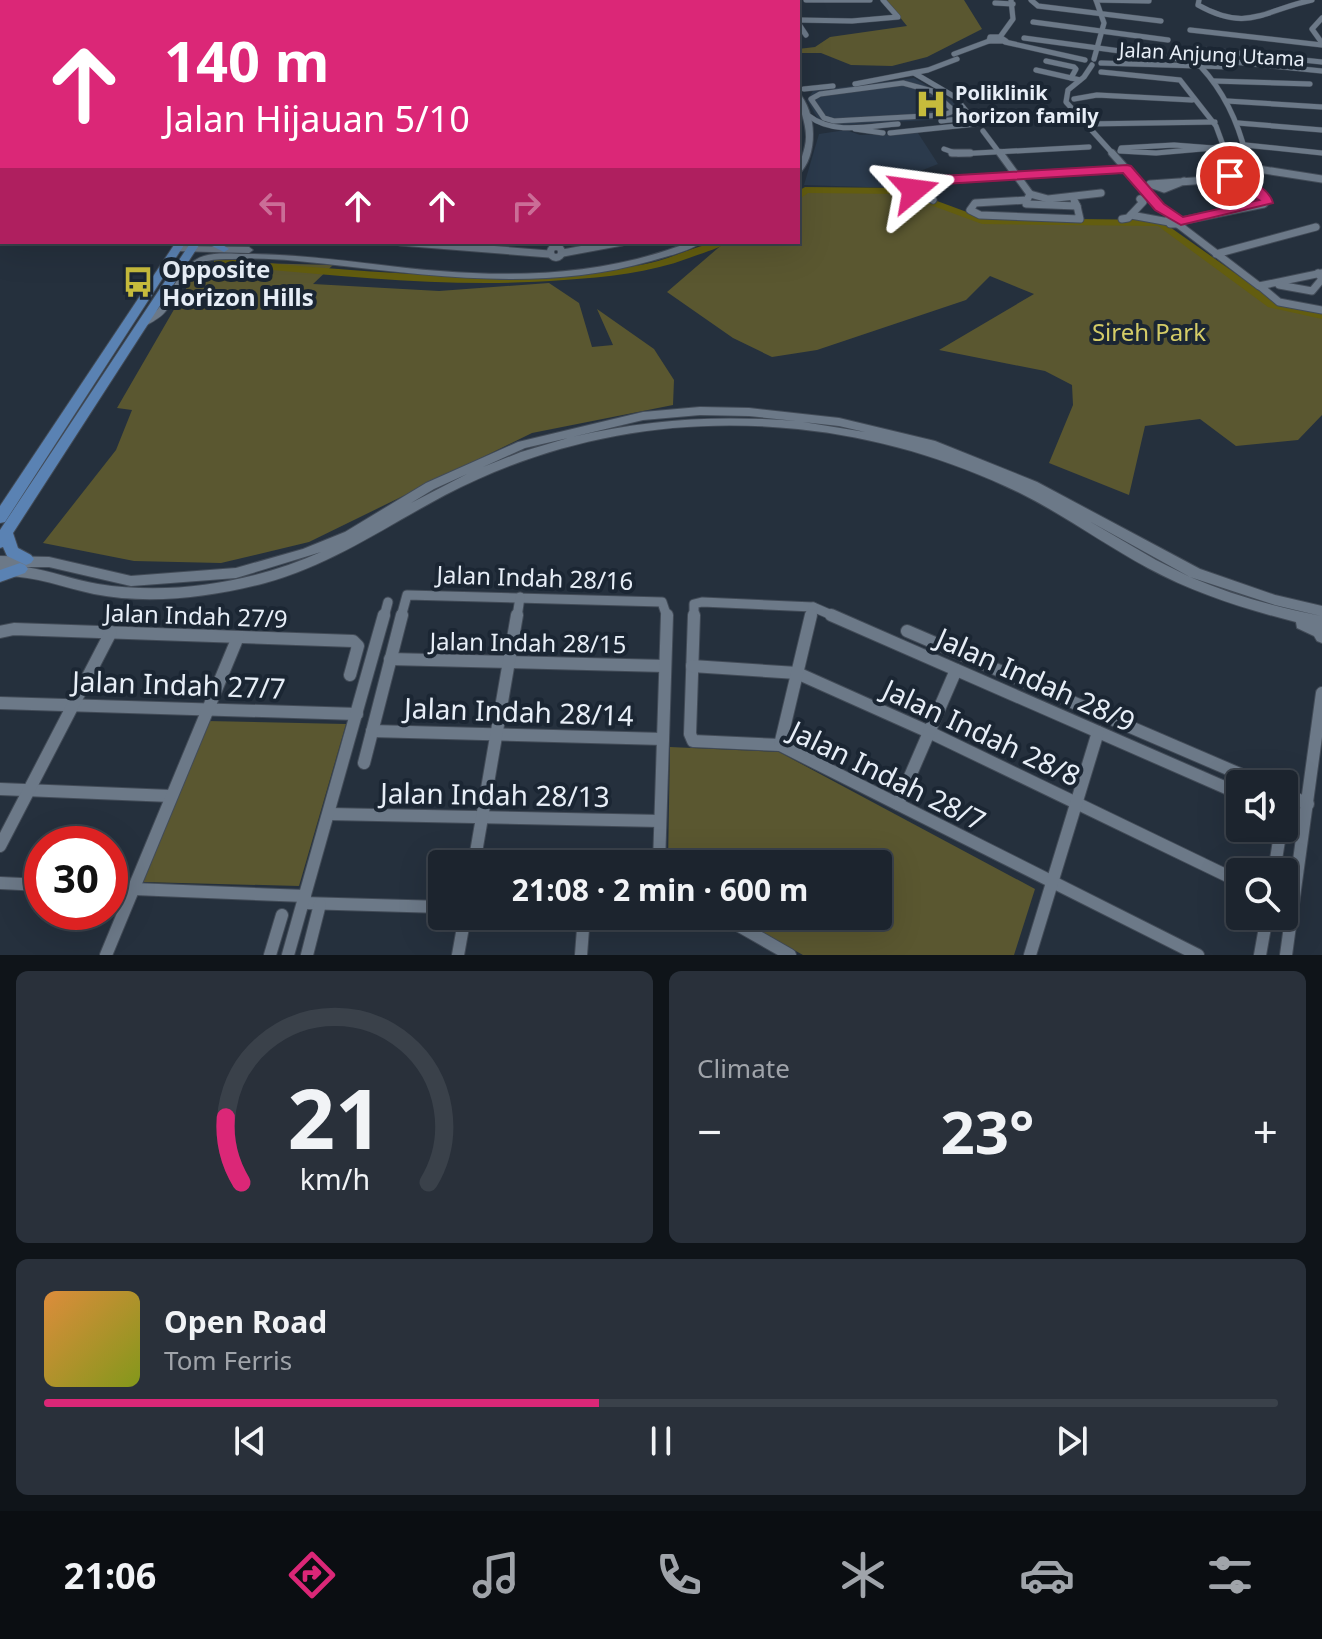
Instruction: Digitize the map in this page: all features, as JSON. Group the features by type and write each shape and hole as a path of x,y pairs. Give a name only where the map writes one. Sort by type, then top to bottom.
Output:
{"highway":[{"path":"213,244 224,249"},
{"path":"2,531 142,325 187,245"},
{"path":"2,531 187,245"},
{"path":"0,573 23,564 12,552 2,531"}],"main road":[{"path":"0,561 131,581 236,573 306,553 349,535 430,486 522,445 643,416 700,411 749,412 839,422 931,444 1033,485 1195,573 1263,596 1322,611"},
{"path":"23,564 121,593 182,592 265,578 310,564 354,544 436,495 489,468 531,453 646,424 702,420 752,421 827,429 882,440 984,473 1028,492 1192,584 1309,626 1322,637"},
{"path":"1239,600 1322,622"}],"street":[{"path":"806,0 870,0"},
{"path":"800,21 898,17 883,0"},
{"path":"1031,0 1038,6 1161,21"},
{"path":"1149,1 1096,0 1103,16 1102,32 1097,49 1080,80 1068,90 1066,102 1175,222 1279,302 1322,310"},
{"path":"1199,0 1198,5 1207,12 1248,20 1311,0"},
{"path":"994,2 1012,2 1013,19 1003,39"},
{"path":"994,2 1001,12"},
{"path":"1322,18 1315,22 1312,29 1322,44"},
{"path":"1033,22 1168,40"},
{"path":"800,24 806,35"},
{"path":"1190,30 1322,44"},
{"path":"800,169 808,153 811,136 809,116 800,90 914,73 992,42 988,37 1090,61"},
{"path":"1024,38 1179,59"},
{"path":"1322,62 1199,49 1204,59 1322,74"},
{"path":"1046,61 1074,67 1071,78"},
{"name":"Jalan Anjung Utama","path":"1090,61 1322,74"},
{"path":"1201,67 1214,81 1238,123 1246,161 1258,169 1322,179"},
{"path":"1036,70 1080,80"},
{"path":"1101,72 1180,80 1192,100 1215,122 1223,145 1212,150 1176,148 1157,148 1119,150 1127,153 1157,148"},
{"path":"914,73 964,104 971,117"},
{"path":"1214,81 1310,84"},
{"path":"809,116 818,124 833,127 871,125 900,121 952,113 949,104 923,88 903,83 820,94 811,99 821,116 834,121 900,121 971,117 978,120 976,124"},
{"path":"923,88 935,85"},
{"path":"1074,99 1097,95 1192,100"},
{"path":"1227,101 1322,107"},
{"path":"800,119 804,135 800,150"},
{"path":"959,119 965,124 976,124"},
{"path":"1086,124 1215,122"},
{"path":"1238,123 1322,130"},
{"path":"811,136 825,130 849,129 873,134 970,127 976,124"},
{"path":"871,125 869,130 873,134"},
{"path":"983,131 1030,194 1048,199 1101,193"},
{"path":"1245,145 1322,153"},
{"path":"944,149 953,154 1089,147"},
{"path":"1131,215 1175,222 1266,203 1266,198 1238,178 1212,150"},
{"path":"933,200 914,189 941,180 1127,169"},
{"path":"1184,181 1238,178"},
{"path":"1030,194 1027,200 1016,202 975,203 970,210 980,215 1080,219 1072,197"},
{"path":"1122,219 1131,215 1143,202 1140,199"},
{"path":"1026,204 1077,206"},
{"path":"1216,254 1316,227"},
{"path":"451,244 553,248 563,253 611,244"},
{"path":"187,245 343,255 441,269 500,272 573,267 636,256 678,244"},
{"path":"142,325 160,312 194,264 207,258 343,260 438,274 498,277 573,273 638,261 692,244"},
{"path":"1259,286 1320,273 1322,279 1312,291 1277,284"},
{"name":"Jalan Indah 28/16","path":"390,659 407,595 520,597 662,602 667,610 665,666"},
{"path":"476,850 520,597"},
{"path":"288,955 388,602"},
{"name":"Jalan Indah 28/9","path":"692,666 694,604 813,607 1226,788"},
{"path":"780,745 813,607"},
{"name":"Jalan Indah 27/9","path":"0,632 14,629 357,641 350,675"},
{"path":"907,631 1230,770"},
{"path":"0,846 111,632"},
{"path":"106,955 238,637"},
{"path":"364,763 390,659"},
{"name":"Jalan Indah 28/15","path":"390,659 665,666"},
{"path":"659,850 665,666"},
{"name":"Jalan Indah 28/8","path":"692,666 797,673 929,732 1226,875"},
{"name":"Jalan Indah 28/7","path":"692,666 690,734 693,741 780,745 1198,955"},
{"path":"898,804 956,670"},
{"path":"1286,955 1322,693"},
{"name":"Jalan Indah 27/7","path":"0,703 357,714"},
{"name":"Jalan Indah 28/14","path":"372,731 663,739"},
{"path":"1030,955 1098,732"},
{"path":"0,789 171,796"},
{"path":"1298,799 1308,804"},
{"name":"Jalan Indah 28/13","path":"329,814 660,821"},
{"path":"0,883 24,884"},
{"path":"128,889 304,899 320,904 428,907"},
{"path":"307,955 320,904"},
{"path":"270,955 282,915"},
{"path":"458,955 462,930"},
{"path":"581,955 583,930"},
{"path":"746,930 790,955"},
{"path":"1260,955 1264,930"}],"shaded area":[{"path":"914,78 952,101 961,111 948,119 836,125 818,119 807,100 813,91"},
{"path":"846,130 860,135 918,133 938,164 918,172 896,188 804,185 819,134"}],"green space":[{"path":"886,0 964,0 982,29 927,57 892,66 851,65 821,53 800,53 800,49 815,47 830,37 907,26"},
{"name":"Sireh Park","path":"805,190 902,191 982,221 1160,223 1272,305 1322,315 1322,415 1298,440 1236,446 1200,419 1145,426 1129,495 1049,463 1073,405 1072,385 1045,371 939,350 1034,294 990,276 966,300 817,350 772,357 733,338 667,292 723,244 800,244 800,195"},
{"path":"219,262 333,265 313,284 439,291 549,283 579,303 592,347 613,345 597,309 654,349 674,380 673,405 532,433 309,542 221,563 134,561 43,543 116,450 132,410 117,408 198,268"},
{"path":"207,721 346,724 299,886 143,882"},
{"path":"670,747 779,752 1035,889 1014,955 803,955 758,930 892,930 892,850 668,850"}],"waterway":[{"path":"800,195 805,190 902,191 982,221 1160,223 1272,305 1322,315"},
{"path":"222,244 219,262 486,280 593,274 647,267 717,244"}],"place":[{"name":"Poliklinik horizon family","path":"931,104"},
{"name":"Opposite Horizon Hills","path":"138,282"}],"route":[{"path":"914,190 941,180 1127,169 1160,207 1181,221 1266,203 1266,198 1252,187 1230,176"}]}
